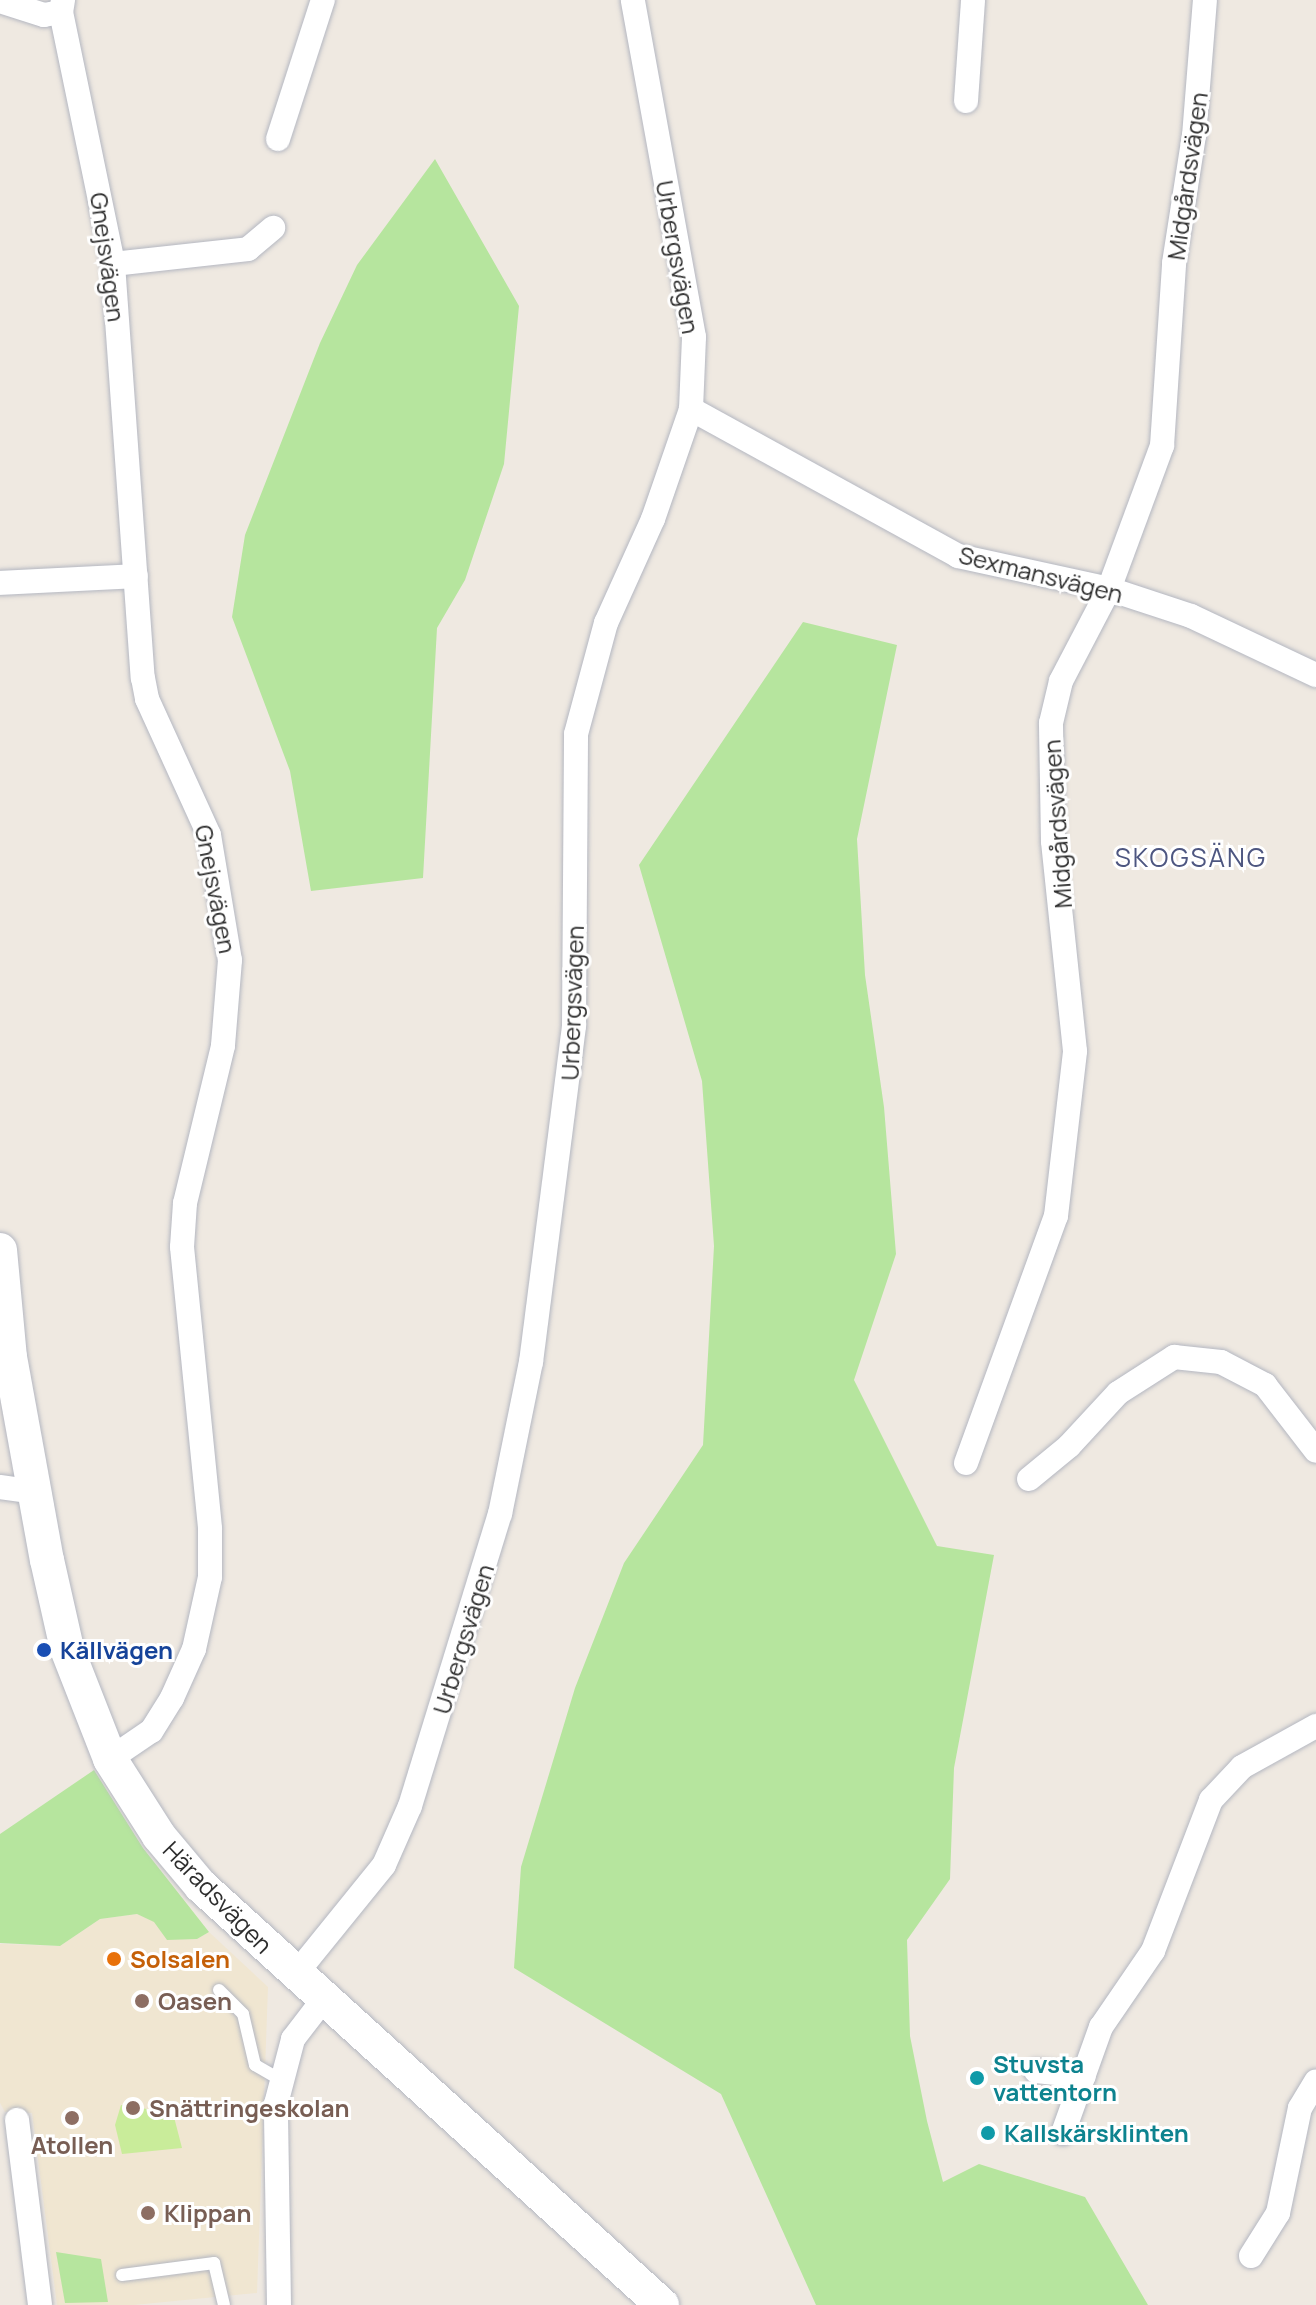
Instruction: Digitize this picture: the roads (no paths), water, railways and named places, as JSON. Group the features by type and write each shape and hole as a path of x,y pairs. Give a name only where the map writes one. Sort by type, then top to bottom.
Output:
{"street":[{"path":"278,139 323,0"},
{"name":"Urbergsvägen","path":"295,1975 384,1865 423,1766 500,1514 531,1362 565,1120 577,975 576,734 606,623 653,519 691,409 694,337 633,0"},
{"path":"966,101 973,0"},
{"name":"Midgårdsvägen","path":"966,1463 1056,1216 1075,1051 1053,841 1051,723 1061,681 1109,589 1141,509 1166,420 1174,263 1194,136 1205,0"},
{"name":"Gnejsvägen","path":"0,1 44,15 62,6 113,264 147,699 209,835 230,960 231,1000 185,1203 182,1247 210,1529 210,1577 194,1649 172,1698 151,1731 110,1759"},
{"path":"113,264 248,249 273,228"},
{"name":"Sexmansvägen","path":"691,409 958,556 1109,589 1231,631 1316,675"},
{"path":"0,583 136,576"},
{"name":"Häradsvägen","path":"0,1250 10,1357 67,1649 110,1759 159,1836 201,1886 295,1975 662,2305"},
{"path":"1029,1479 1069,1446 1118,1393 1174,1357 1221,1362 1265,1385 1316,1451"},
{"path":"0,1487 35,1492"},
{"path":"1063,2133 1112,2006 1153,1951 1211,1800 1242,1767 1316,1726"},
{"path":"277,2305 273,2139 281,2080 293,2039 323,2000"},
{"path":"1036,2071 1084,2076"},
{"path":"1251,2256 1278,2213 1300,2108 1316,2081"},
{"path":"17,2120 40,2305"}],"lane":[{"path":"219,1990 243,2014 255,2065 281,2080"},
{"path":"122,2275 214,2263 224,2305"}],"place":[{"name":"Källvägen","path":"44,1650"},
{"name":"Solsalen","path":"114,1959"},
{"name":"Oasen","path":"142,2001"},
{"name":"Stuvsta vattentorn","path":"977,2078"},
{"name":"Snättringeskolan","path":"133,2108"},
{"name":"Atollen","path":"72,2118"},
{"name":"Kallskärsklinten","path":"988,2133"},
{"name":"Klippan","path":"148,2213"}],"district":[{"name":"SKOGSÄNG","path":"1191,858"}]}
